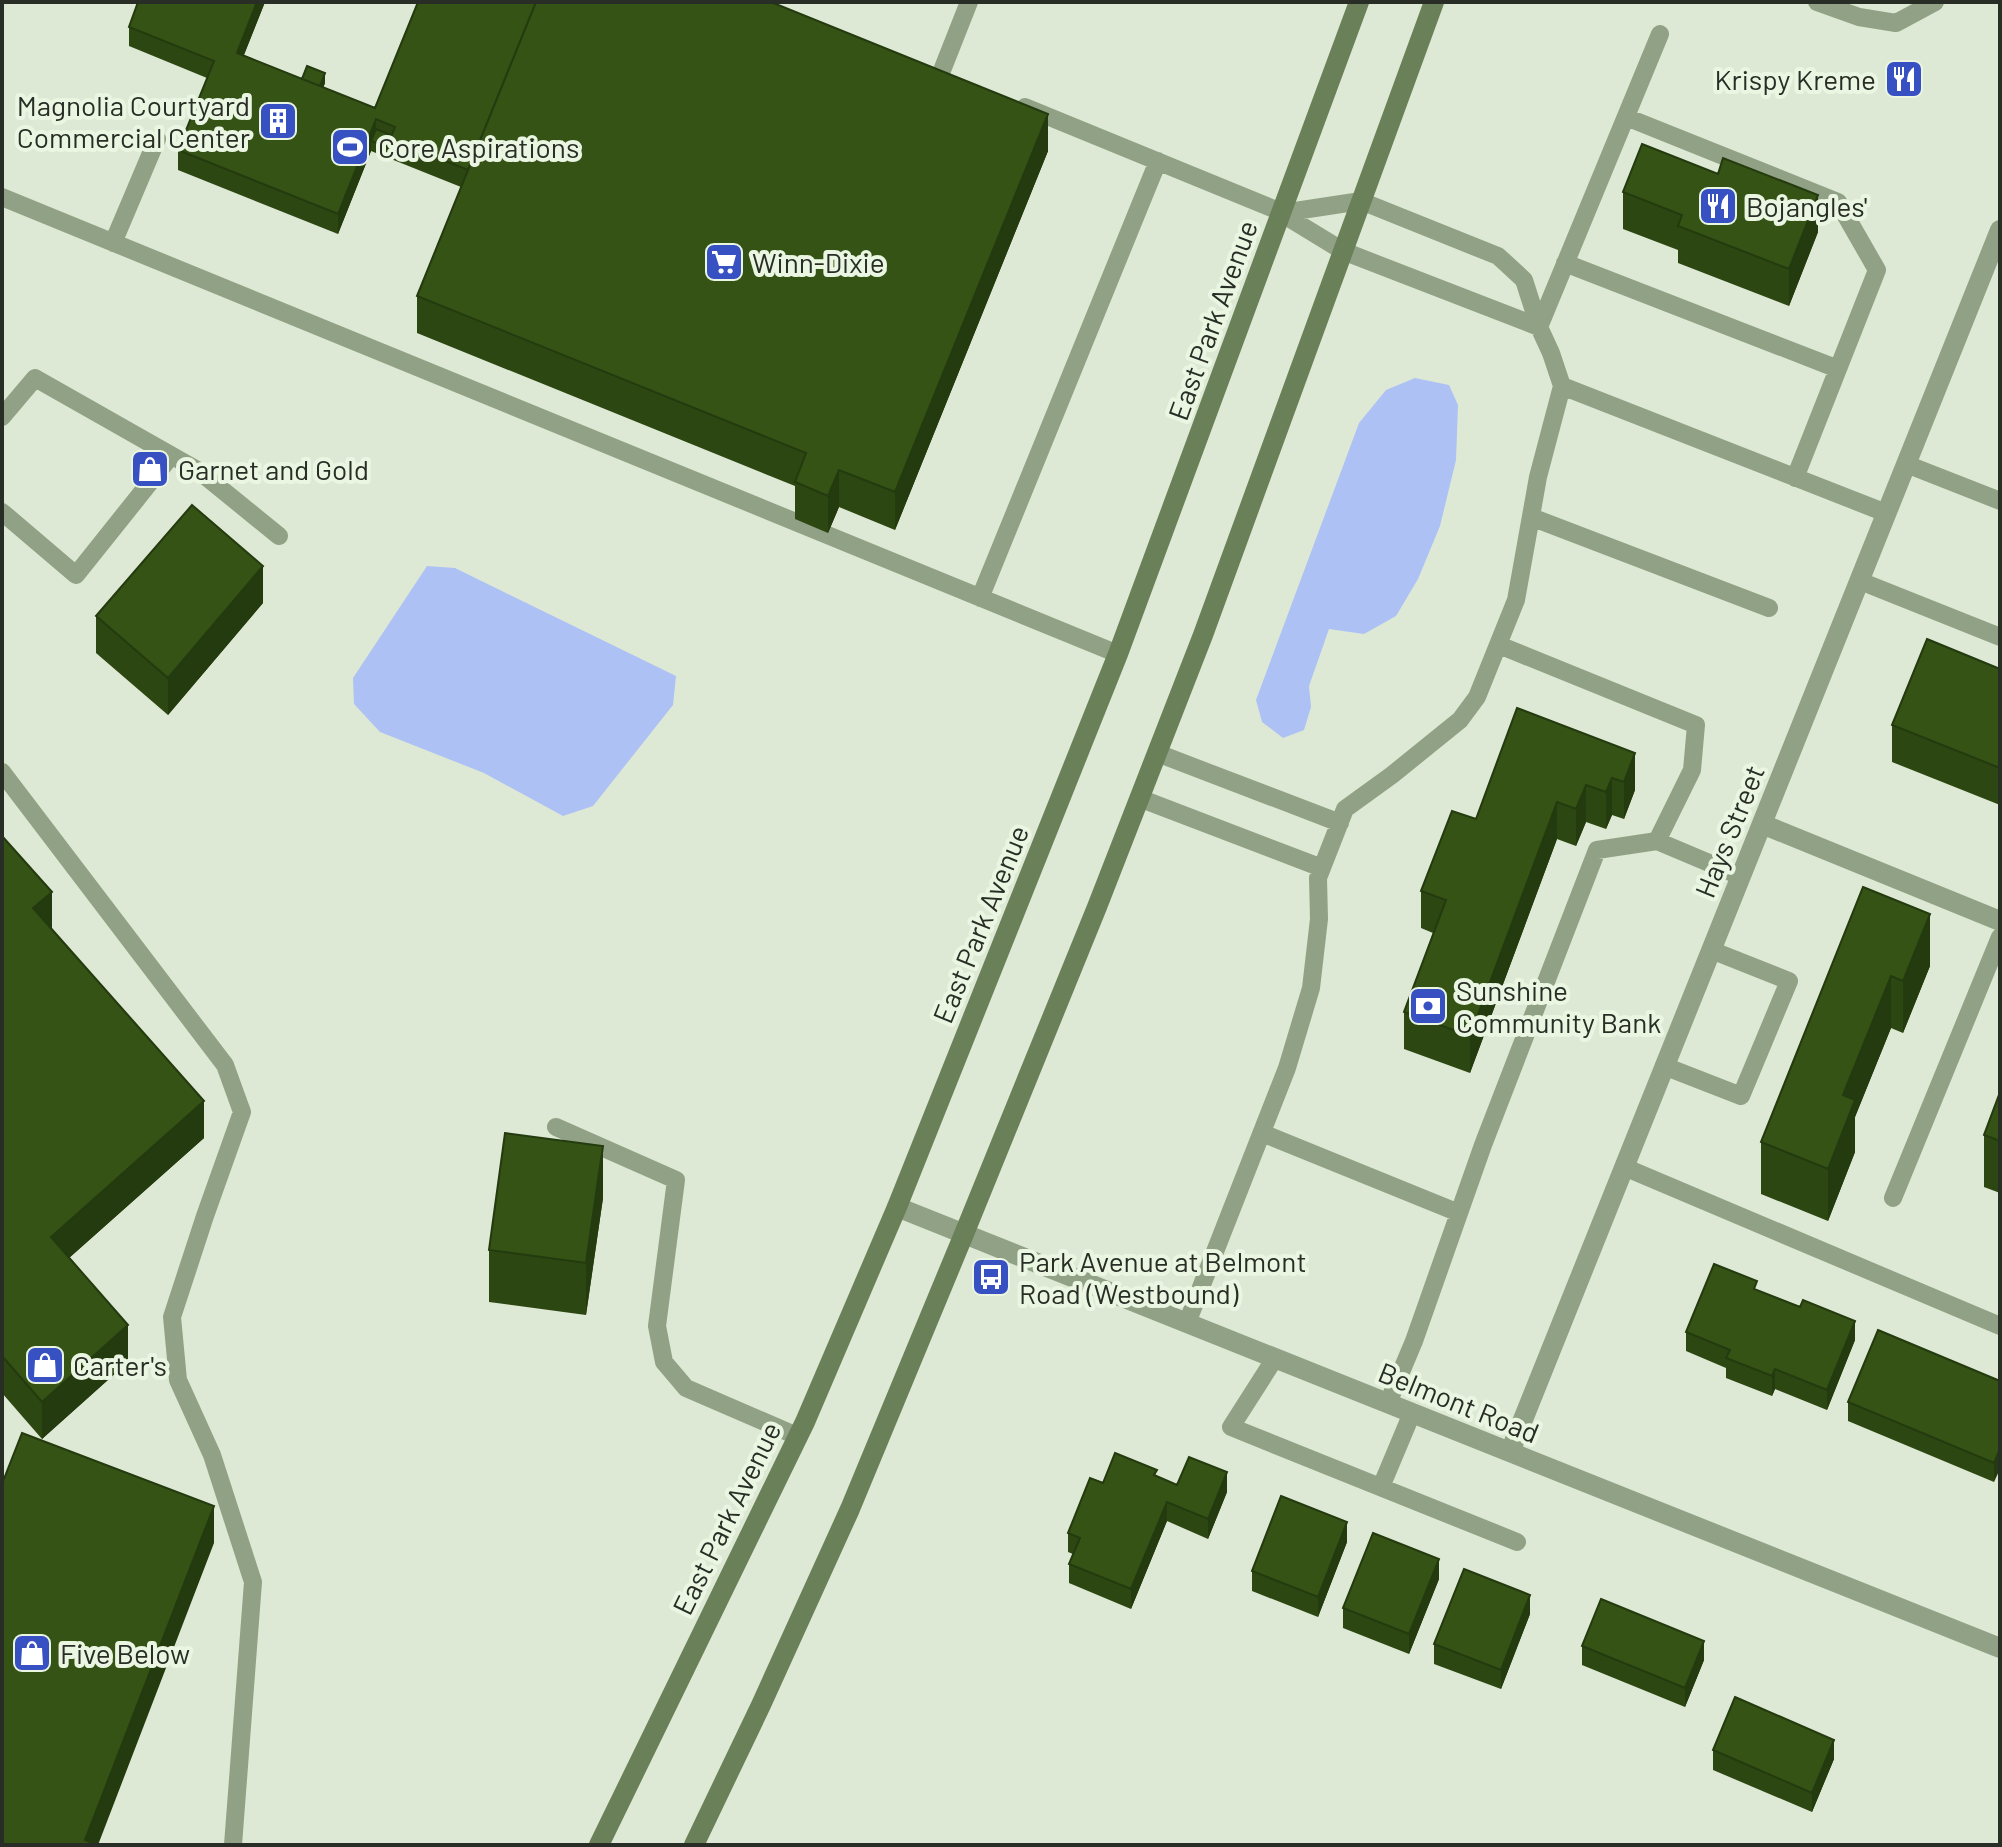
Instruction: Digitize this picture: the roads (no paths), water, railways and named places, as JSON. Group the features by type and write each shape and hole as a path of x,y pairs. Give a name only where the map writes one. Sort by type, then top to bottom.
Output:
{"main road":[{"name":"East Park Avenue","path":"599,1845 797,1436 897,1207 1118,654 1359,2"},
{"path":"694,1845 850,1509 964,1234 1203,635 1434,2"}],"street":[{"name":"Hays Street","path":"1510,1452 2000,230"},
{"path":"1762,824 2000,921"},
{"name":"Belmont Road","path":"897,1207 2000,1648"}],"lane":[{"path":"941,73 969,2"},
{"path":"1817,2 1859,17 1896,23 1935,2"},
{"path":"1539,327 1660,34"},
{"path":"1009,101 1282,213 1343,251 1539,327"},
{"path":"1626,117 1838,202 1877,270 1795,478"},
{"path":"113,243 157,139"},
{"path":"980,598 1158,161"},
{"path":"2,197 1118,654"},
{"path":"1187,1323 1287,1068 1311,988 1319,919 1318,878 1345,809 1460,720 1477,697 1516,600 1538,477 1562,386 1524,280 1498,256 1361,201 1282,213"},
{"path":"1565,263 1838,369"},
{"path":"2,417 35,378 199,471 279,536"},
{"path":"1562,386 1886,513"},
{"path":"2,512 76,575 171,456"},
{"path":"1906,464 2000,501"},
{"path":"1531,517 1769,608"},
{"path":"1860,581 2000,637"},
{"path":"1499,645 1696,725 1692,770 1657,841"},
{"path":"1157,753 1340,823"},
{"path":"2,772 225,1065 242,1112 172,1317 178,1380 212,1455 253,1582 233,1845"},
{"path":"1139,798 1322,868"},
{"path":"1388,1403 1414,1341 1483,1145 1597,850 1657,841 1740,876"},
{"path":"1893,1198 2000,937"},
{"path":"1664,1066 1741,1096 1789,981 1711,950"},
{"path":"556,1127 676,1180 657,1326 664,1362 686,1388 797,1436"},
{"path":"1262,1133 1459,1213"},
{"path":"1624,1167 2000,1326"},
{"path":"1275,1358 1231,1427 1517,1542"},
{"path":"1381,1487 1412,1413"}],"water":[{"path":"1415,378 1449,385 1458,405 1456,460 1440,526 1418,579 1396,616 1364,634 1329,629 1309,686 1311,707 1304,730 1283,738 1262,722 1256,700 1359,423 1386,390"},
{"path":"427,566 455,568 676,676 673,705 593,806 563,816 484,773 380,732 354,704 353,678"}],"place":[{"name":"Krispy Kreme","path":"1904,79"},
{"name":"Magnolia Courtyard Commercial Center","path":"278,121"},
{"name":"Core Aspirations","path":"350,147"},
{"name":"Bojangles'","path":"1718,206"},
{"name":"Winn-Dixie","path":"724,262"},
{"name":"Garnet and Gold","path":"150,469"},
{"name":"Sunshine Community Bank","path":"1428,1006"},
{"name":"Park Avenue at Belmont Road (Westbound)","path":"991,1277"},
{"name":"Carter's","path":"45,1365"},
{"name":"Five Below","path":"32,1653"}]}
